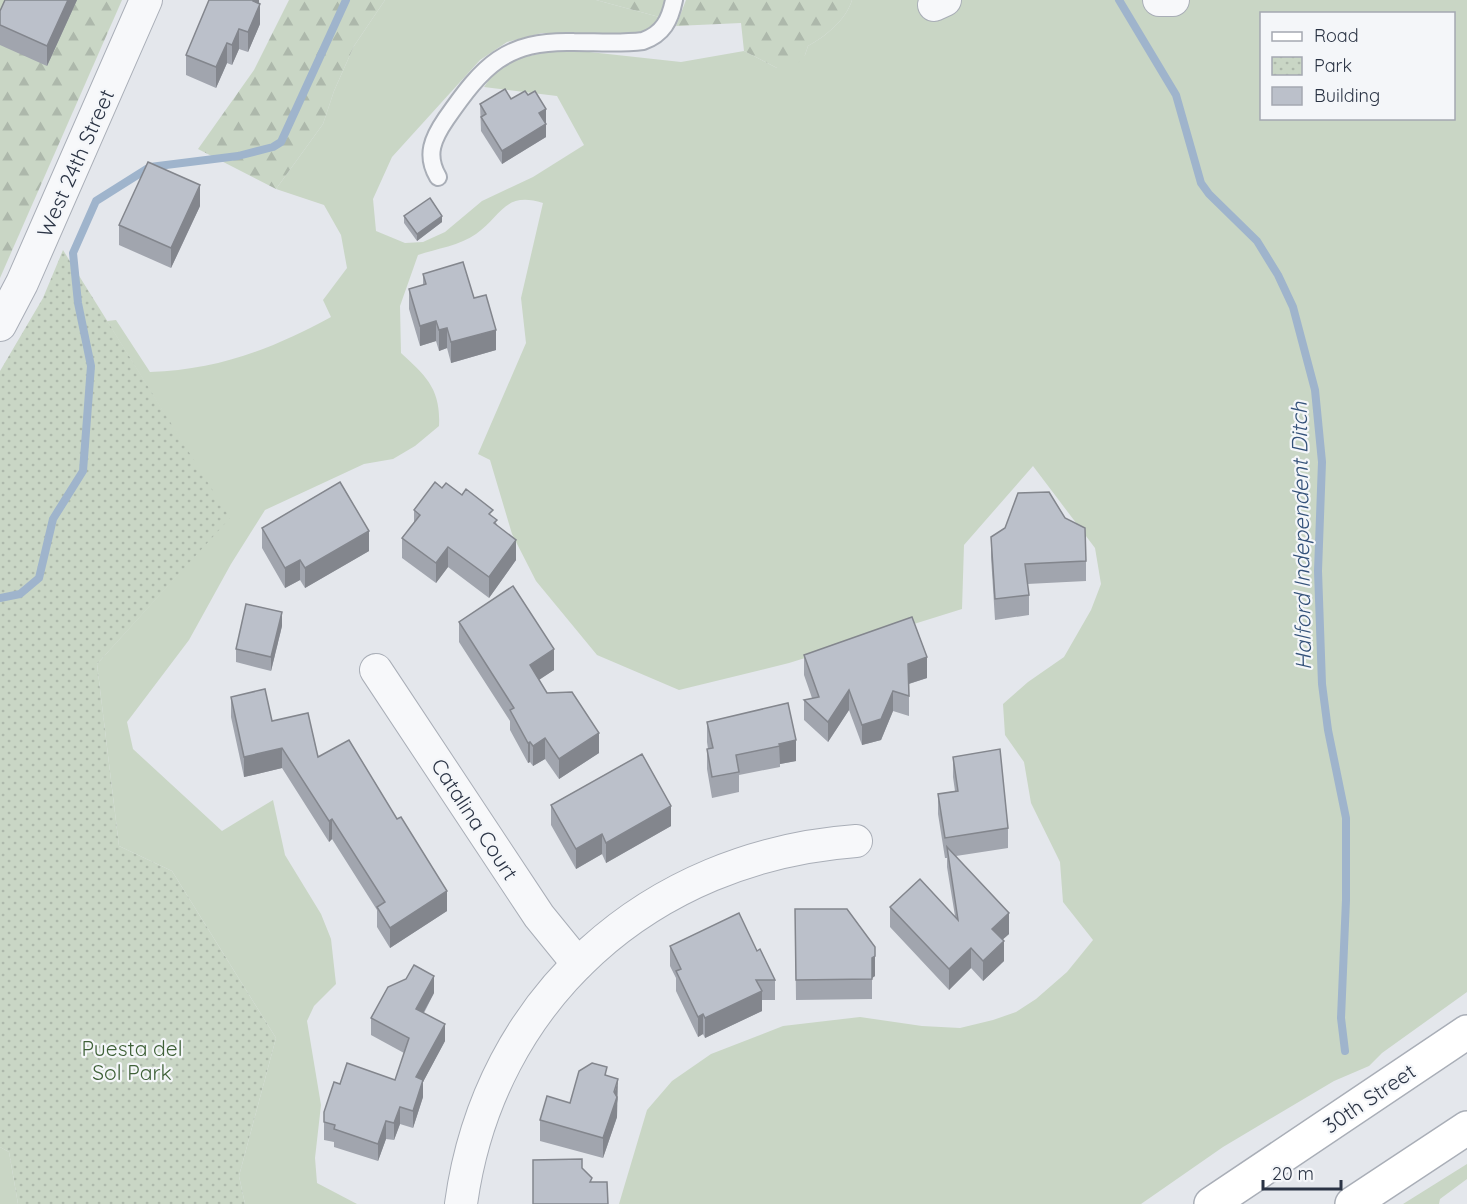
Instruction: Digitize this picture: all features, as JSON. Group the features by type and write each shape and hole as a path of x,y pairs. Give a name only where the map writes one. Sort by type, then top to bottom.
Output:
{"main road":[{"name":"30th Street","path":"1211,1204 1467,1032"},
{"path":"1352,1204 1467,1128"}],"street":[{"name":"West 24th Street","path":"0,325 22,283 146,0"},
{"path":"1159,0 1173,0"},
{"name":"Catalina Court","path":"376,670 539,916 578,964"},
{"path":"461,1204 471,1147 493,1085 536,1012 578,964 636,916 701,878 783,850 811,844 856,841"}],"lane":[{"path":"438,177 432,168 430,148 436,134 467,90 493,61 518,47 536,44 643,41 652,38 665,26 674,0"}],"green space":[{"path":"0,0 122,0 0,278"},
{"path":"289,0 385,0 354,46 334,91 323,124 276,189 198,149 254,70"},
{"path":"385,0 596,0 663,18 650,34 624,36 542,33 507,42 480,60 392,157 373,199 376,231 405,243 423,242 445,232 482,201 533,177 584,145 557,96 484,87 495,71 515,59 562,49 681,62 744,51 777,68 805,55 808,46 840,21 852,0 1467,0 1467,992 1382,1053 1369,1066 1334,1081 1223,1147 1141,1204 619,1204 647,1110 672,1081 711,1054 783,1026 860,1017 922,1026 960,1028 993,1020 1016,1012 1036,999 1067,972 1093,940 1063,902 1060,862 1031,803 1024,762 1005,735 1003,704 1028,682 1064,657 1091,610 1101,584 1095,548 1033,466 964,545 962,609 789,663 679,690 597,655 536,581 512,534 490,460 478,454 526,343 521,298 543,203 520,200 505,207 470,238 418,255 400,306 401,353 425,376 430,384 437,402 439,426 415,446 393,459 364,464 265,510 231,564 189,640 127,722 133,749 222,831 273,800 285,855 321,914 331,939 336,984 314,1006 307,1021 321,1105 315,1158 317,1183 357,1204 245,1204 239,1176 276,1038 172,871 119,846 97,664 229,518 107,321 116,320 150,372 199,367 244,356 287,339 331,317 323,300 347,268 341,235 324,205 276,189 323,124 334,91 354,46"},
{"path":"596,0 666,0 663,18"},
{"path":"686,0 852,0 840,21 808,46 805,55 791,71 777,68 744,51 741,23 676,26"},
{"name":"Puesta del Sol Park","path":"63,250 230,518 97,664 119,846 172,871 276,1038 239,1176 245,1204 18,1204 9,1152 0,1147 0,371 43,298"},
{"path":"0,1147 9,1152 18,1204 0,1204"},
{"path":"1467,1164 1467,1179 1440,1199 1439,1204 1403,1204"}],"building":[{"path":"5,0 68,0 47,46 0,25 0,11"},
{"path":"209,0 253,0 260,4 248,32 239,29 232,45 227,43 216,67 186,55"},
{"path":"505,89 511,99 525,91 528,95 535,91 546,109 539,113 546,124 502,151 481,117 486,114 480,104"},
{"path":"148,162 200,185 171,248 119,225"},
{"path":"430,198 442,216 417,234 404,216"},
{"path":"463,262 474,298 486,295 496,330 451,342 447,328 439,330 436,321 420,326 409,289 426,284 423,274"},
{"path":"340,482 369,531 305,568 300,560 285,568 262,528"},
{"path":"435,482 442,488 446,483 462,495 466,489 493,510 489,514 497,520 494,523 516,540 489,577 448,547 436,563 402,538 420,515 414,510"},
{"path":"1049,492 1065,518 1085,528 1086,561 1025,564 1029,595 995,599 991,537 1005,528 1018,493"},
{"path":"513,586 554,649 530,665 547,693 572,692 599,733 559,759 545,738 533,746 530,742 528,743 510,710 514,708 459,622"},
{"path":"246,604 282,612 271,657 236,649"},
{"path":"912,617 927,657 908,664 909,696 893,691 881,719 862,725 849,690 828,722 804,700 819,697 804,655"},
{"path":"265,689 272,721 308,713 318,757 349,740 397,819 401,817 447,891 390,928 377,907 385,902 332,819 329,821 282,748 244,757 231,697"},
{"path":"788,703 796,740 779,744 780,746 736,755 739,772 712,777 707,749 713,748 707,722"},
{"path":"1000,749 1008,828 945,838 938,794 958,791 953,757"},
{"path":"642,754 671,806 606,843 602,834 576,849 551,805"},
{"path":"947,847 1009,913 992,929 1004,941 983,961 971,948 949,969 890,907 920,879 958,920"},
{"path":"795,909 847,909 875,947 875,956 872,958 872,979 796,980"},
{"path":"739,913 757,951 760,949 775,980 756,980 762,991 705,1018 703,1014 698,1017 676,971 681,969 670,946"},
{"path":"414,965 434,976 416,1009 445,1024 416,1077 423,1080 413,1111 400,1107 394,1123 386,1121 378,1144 334,1129 335,1125 324,1122 324,1112 334,1082 340,1084 347,1063 395,1080 409,1038 371,1018 388,987 406,979"},
{"path":"592,1063 607,1067 605,1075 618,1079 614,1092 617,1097 603,1138 540,1120 547,1096 570,1103 579,1071"},
{"path":"582,1159 582,1168 592,1178 590,1182 607,1182 608,1204 533,1204 533,1160"}],"waterway":[{"name":"Halford Independent Ditch","path":"0,598 20,594 39,578 53,519 83,471 91,366 78,303 73,253 96,201 150,167 238,156 273,147 281,142 346,0"},
{"name":"Halford Independent Ditch","path":"1119,0 1176,95 1201,183 1209,194 1257,241 1278,275 1293,307 1315,390 1322,462 1318,571 1322,684 1328,730 1346,818 1346,900 1341,1018 1345,1051"}]}
